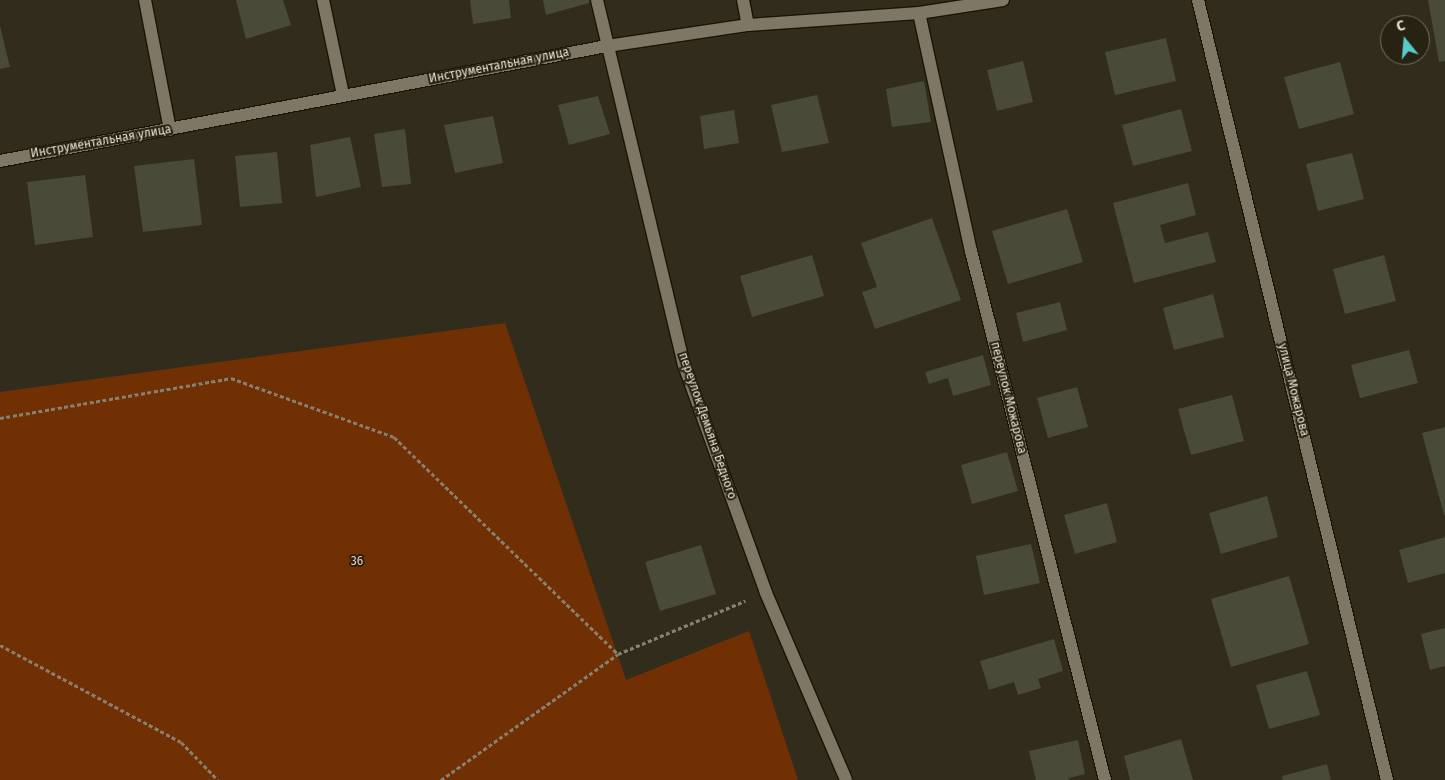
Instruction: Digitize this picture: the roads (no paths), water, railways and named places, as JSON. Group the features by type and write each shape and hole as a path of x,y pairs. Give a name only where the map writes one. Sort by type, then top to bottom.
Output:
{"street":[{"path":"144,0 170,130"},
{"path":"323,0 342,95"},
{"name":"переулок Демьяна Бедного","path":"597,0 684,365 766,593 846,780"},
{"path":"743,0 748,25"},
{"name":"Инструментальная улица","path":"0,161 607,46 748,25 919,13 1002,0"},
{"name":"улица Можарова","path":"1198,0 1387,780"},
{"name":"переулок Можарова","path":"919,13 971,252 1105,780"}],"park label":[{"name":"36","path":"357,562"}]}
